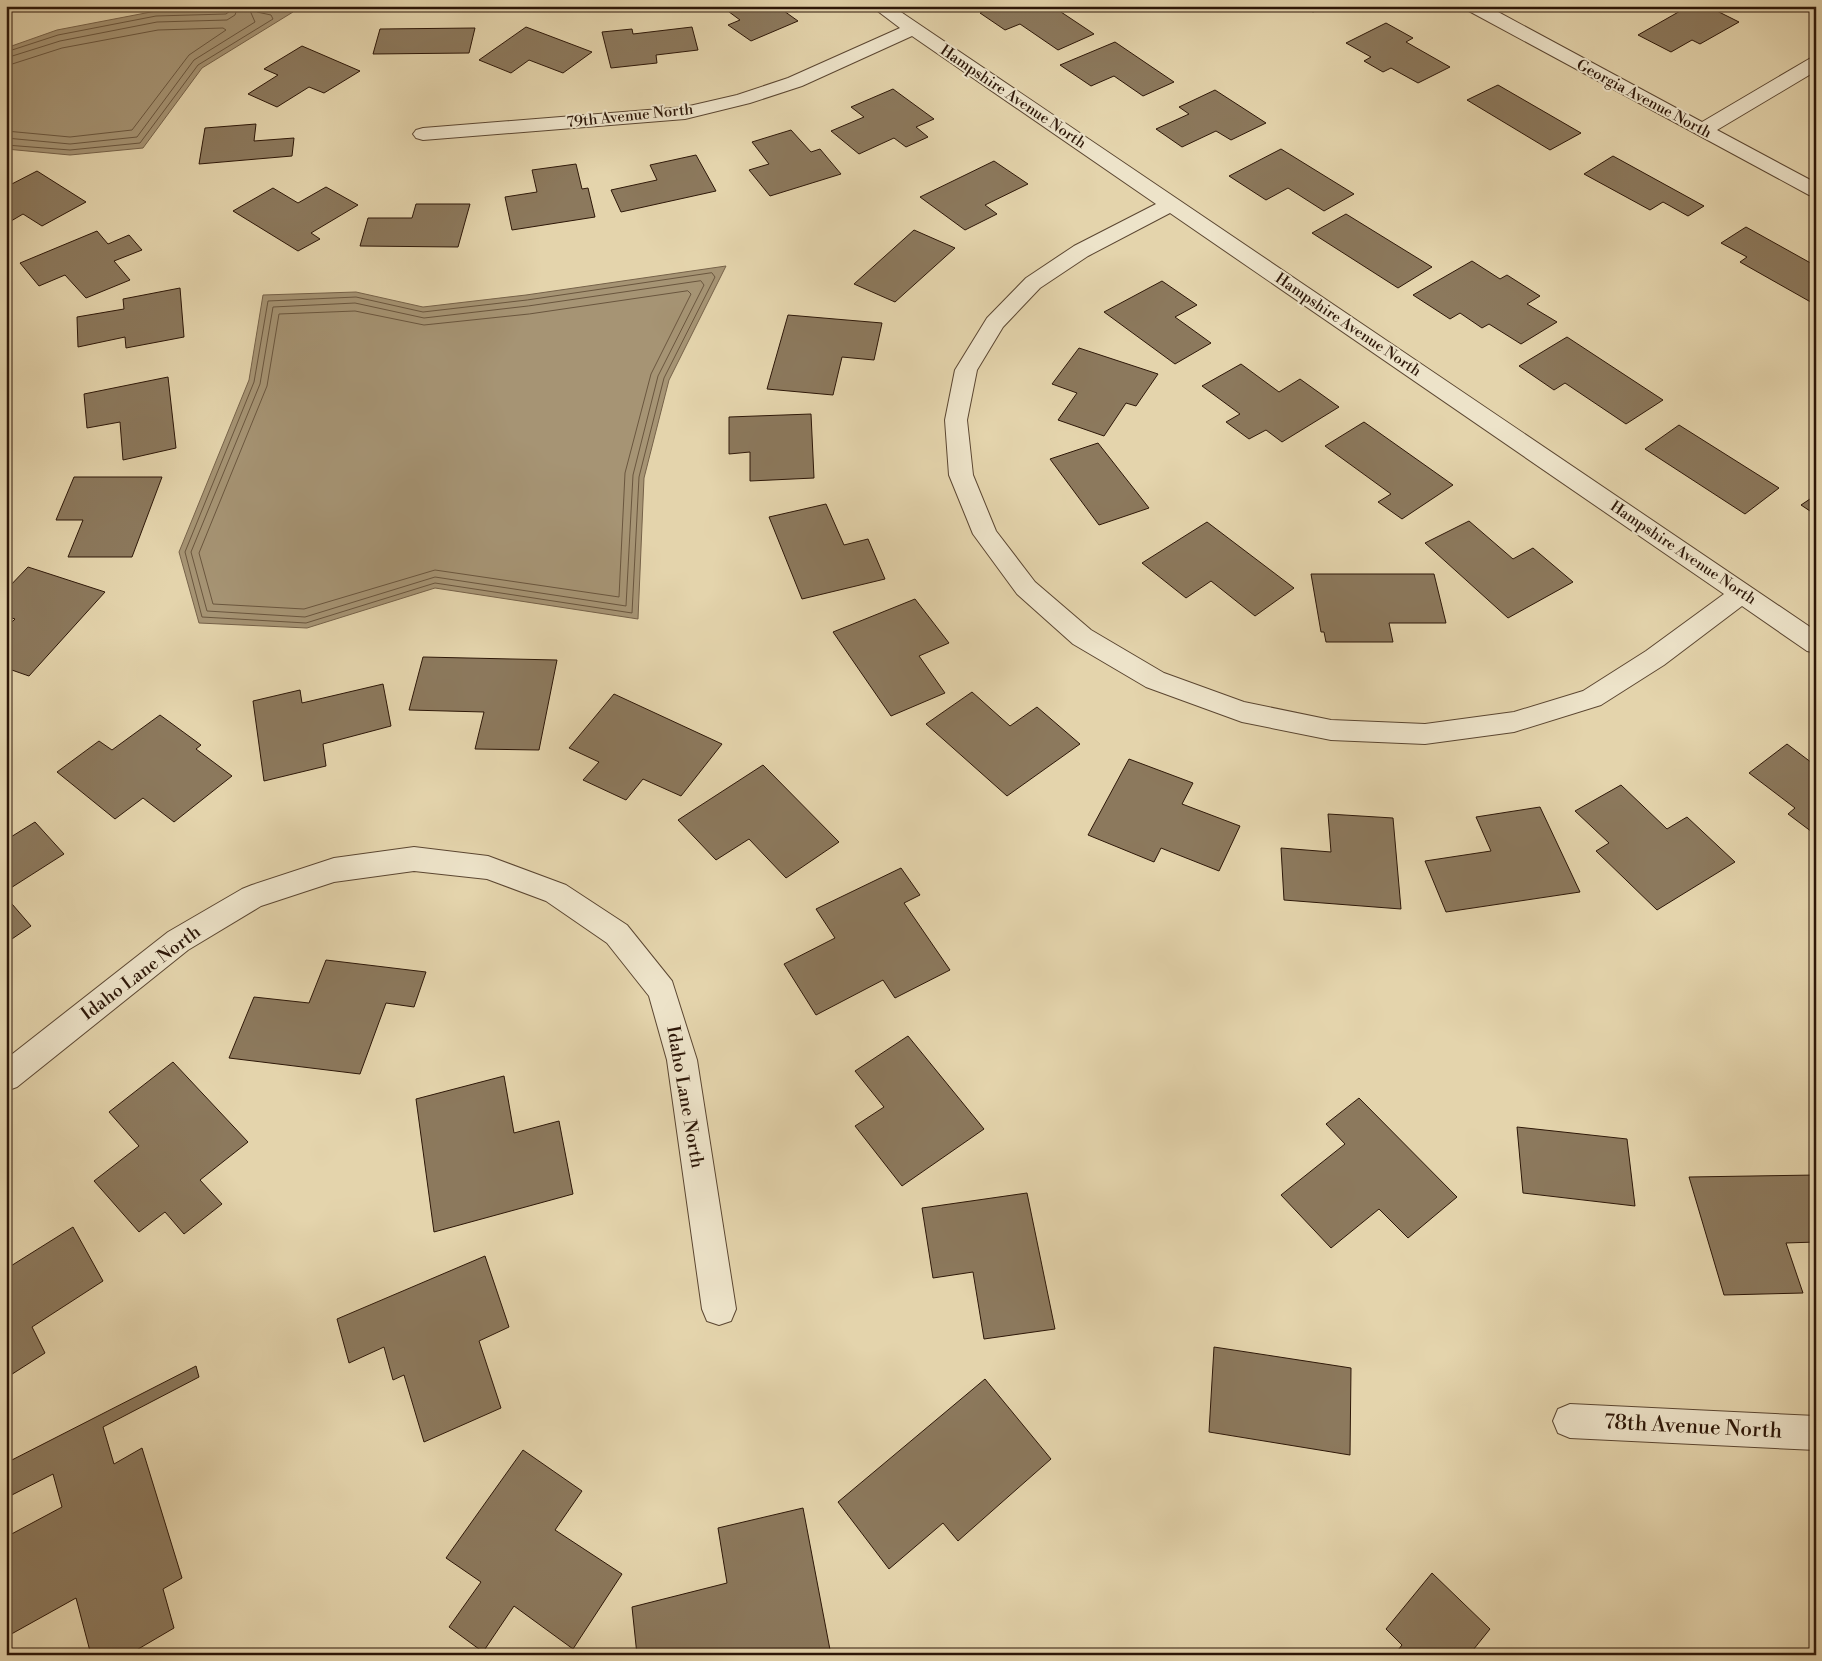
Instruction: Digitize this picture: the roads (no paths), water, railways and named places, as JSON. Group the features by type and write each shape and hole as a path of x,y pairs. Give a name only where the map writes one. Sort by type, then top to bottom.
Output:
{"street":[{"name":"Hampshire Avenue North","path":"880,6 1816,644"},
{"name":"Georgia Avenue North","path":"1472,6 1816,191"},
{"name":"79th Avenue North","path":"423,134 684,112 743,99 795,82 912,29"},
{"path":"1702,130 1816,63"},
{"path":"1170,205 1081,251 1033,283 995,322 966,370 956,420 961,475 984,534 1026,588 1082,638 1155,680 1242,712 1331,730 1425,734 1514,722 1592,698 1655,658 1742,593"},
{"name":"Idaho Lane North","path":"6,1077 178,940 252,896 334,870 414,859 488,868 556,893 617,934 662,990 682,1060 719,1309"},
{"name":"78th Avenue North","path":"1570,1421 1816,1433"}],"water":[{"path":"252,8 293,12 202,68 143,148 70,155 6,149 6,48 57,30 156,11"},
{"path":"726,266 669,380 644,478 638,619 435,588 307,628 199,623 179,552 249,380 263,295 356,292 423,307 526,295"}]}
